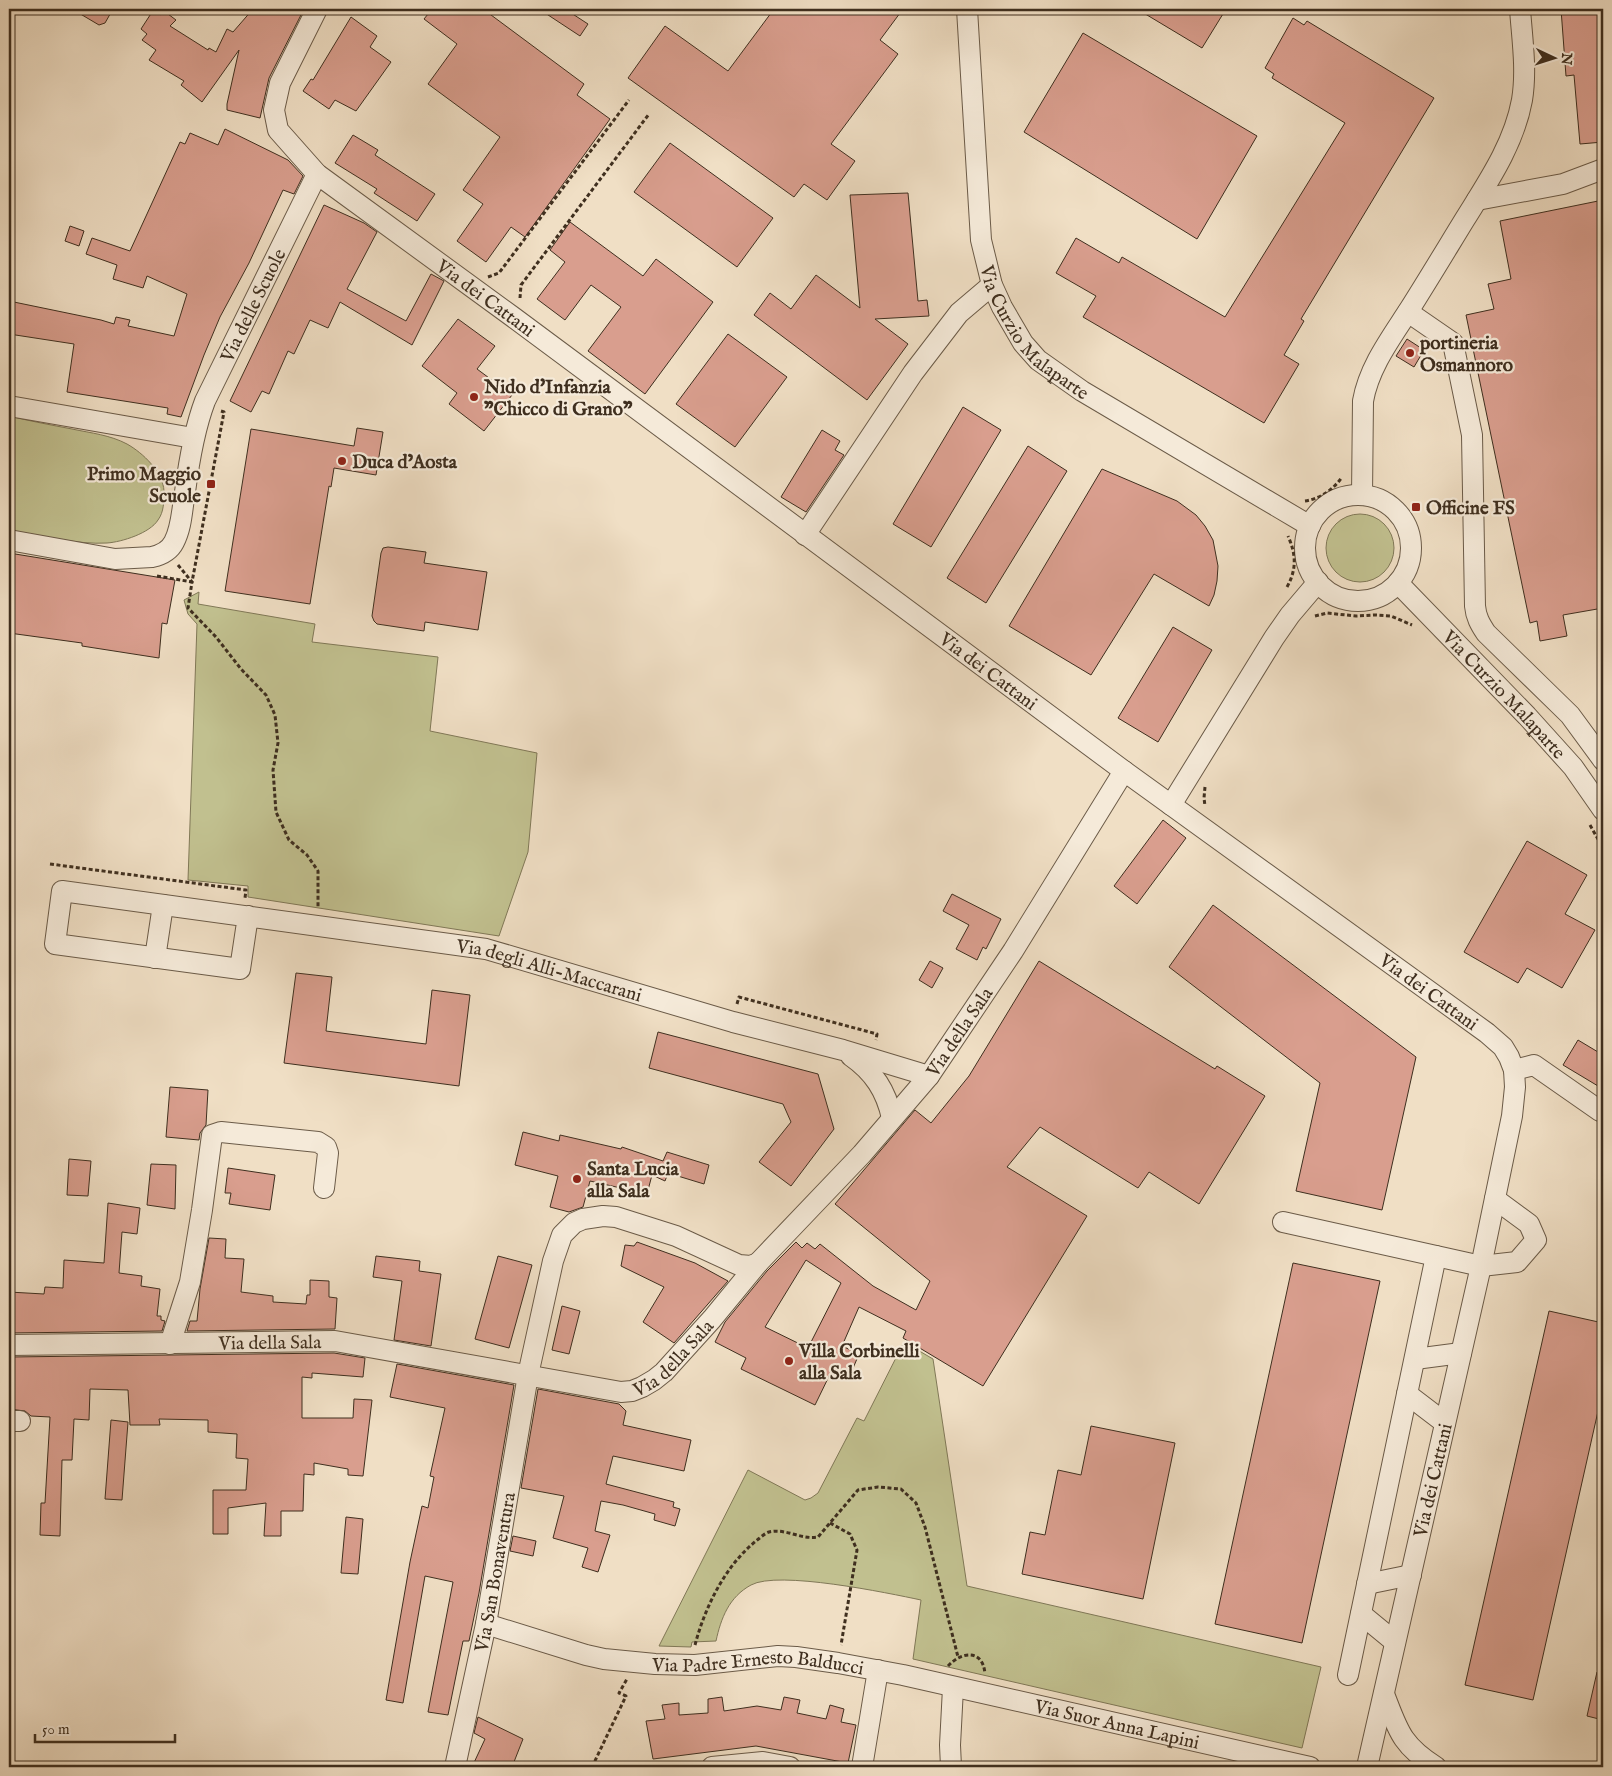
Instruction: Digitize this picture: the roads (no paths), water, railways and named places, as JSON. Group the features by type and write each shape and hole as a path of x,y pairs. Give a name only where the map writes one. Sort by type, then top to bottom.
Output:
{"street":[{"name":"Via dei Cattani","path":"316,9 280,83 274,110 278,130 317,174 513,317 805,536 1124,771 1487,1033 1503,1047 1509,1057 1514,1070 1515,1087 1512,1116 1481,1266 1367,1767"},
{"name":"Via Curzio Malaparte","path":"967,9 981,240 992,285 1002,307 1023,343 1038,360 1090,396 1310,526"},
{"path":"1362,495 1362,401 1365,386 1371,372 1477,200 1506,149 1516,122 1522,99 1524,74 1520,9"},
{"path":"1477,200 1563,184 1603,169"},
{"name":"Via delle Scuole","path":"9,540 115,559 152,557 166,551 174,541 180,524 193,438 205,401 317,174"},
{"path":"805,536 913,373 959,313 992,285"},
{"path":"1408,312 1453,343 1472,434 1475,606 1480,625 1570,715 1603,760"},
{"path":"9,406 193,438"},
{"path":"1362,495 1379,499 1390,505 1401,516 1408,529 1411,547 1410,561 1398,583 1381,596 1360,601 1338,596 1326,590 1318,582 1311,572 1306,556 1306,542 1310,526 1319,512 1330,503 1348,496 1362,495"},
{"path":"1171,805 1274,638 1290,615 1318,582"},
{"name":"Via Curzio Malaparte","path":"1398,583 1573,767 1603,810"},
{"name":"Via della Sala","path":"9,1345 335,1341 621,1392 632,1391 654,1380 664,1372 712,1319 746,1271 862,1154 929,1076 1012,951 1124,771"},
{"name":"Via degli Alli-Maccarani","path":"155,958 55,944 62,892 163,905 246,908 318,917 486,948 733,1022 843,1050 929,1076"},
{"path":"163,905 155,958 240,969 246,908"},
{"name":"Via degli Alli-Maccarani","path":"843,1050 875,1077 886,1097 892,1118"},
{"path":"1514,1070 1534,1065 1600,1111"},
{"path":"170,1344 190,1282 212,1135 221,1132 318,1142 326,1147 328,1153 324,1188"},
{"path":"1283,1222 1481,1266 1517,1262 1536,1240 1529,1224 1494,1198"},
{"path":"528,1375 556,1246 562,1235 574,1223 583,1218 603,1216 630,1220 676,1236 746,1271"},
{"path":"1348,1675 1436,1256"},
{"path":"1415,1359 1461,1353"},
{"name":"Via San Bonaventura","path":"455,1767 486,1624 528,1375"},
{"path":"1407,1394 1445,1422"},
{"path":"1367,1584 1411,1575"},
{"path":"1361,1614 1396,1642"},
{"name":"Via Padre Ernesto Balducci","path":"486,1624 604,1659 655,1664 695,1665 778,1656 811,1658 878,1670 949,1679"},
{"path":"862,1767 878,1670"},
{"path":"949,1679 951,1767"},
{"name":"Via Suor Anna Lapini","path":"949,1679 1310,1767"},
{"path":"1384,1694 1397,1727 1408,1746 1436,1767"},
{"path":"712,1767 763,1762 790,1767"},
{"path":"1371,1767 1376,1767"}],"place":[{"name":"portineria Osmannoro","path":"1410,353"},
{"name":"Nido d'Infanzia \"Chicco di Grano\"","path":"474,397"},
{"name":"Duca d’Aosta","path":"342,461"},
{"name":"Primo Maggio Scuole","path":"211,484"},
{"name":"Officine FS","path":"1416,507"},
{"name":"Santa Lucia alla Sala","path":"577,1179"},
{"name":"Villa Corbinelli alla Sala","path":"789,1361"}]}
